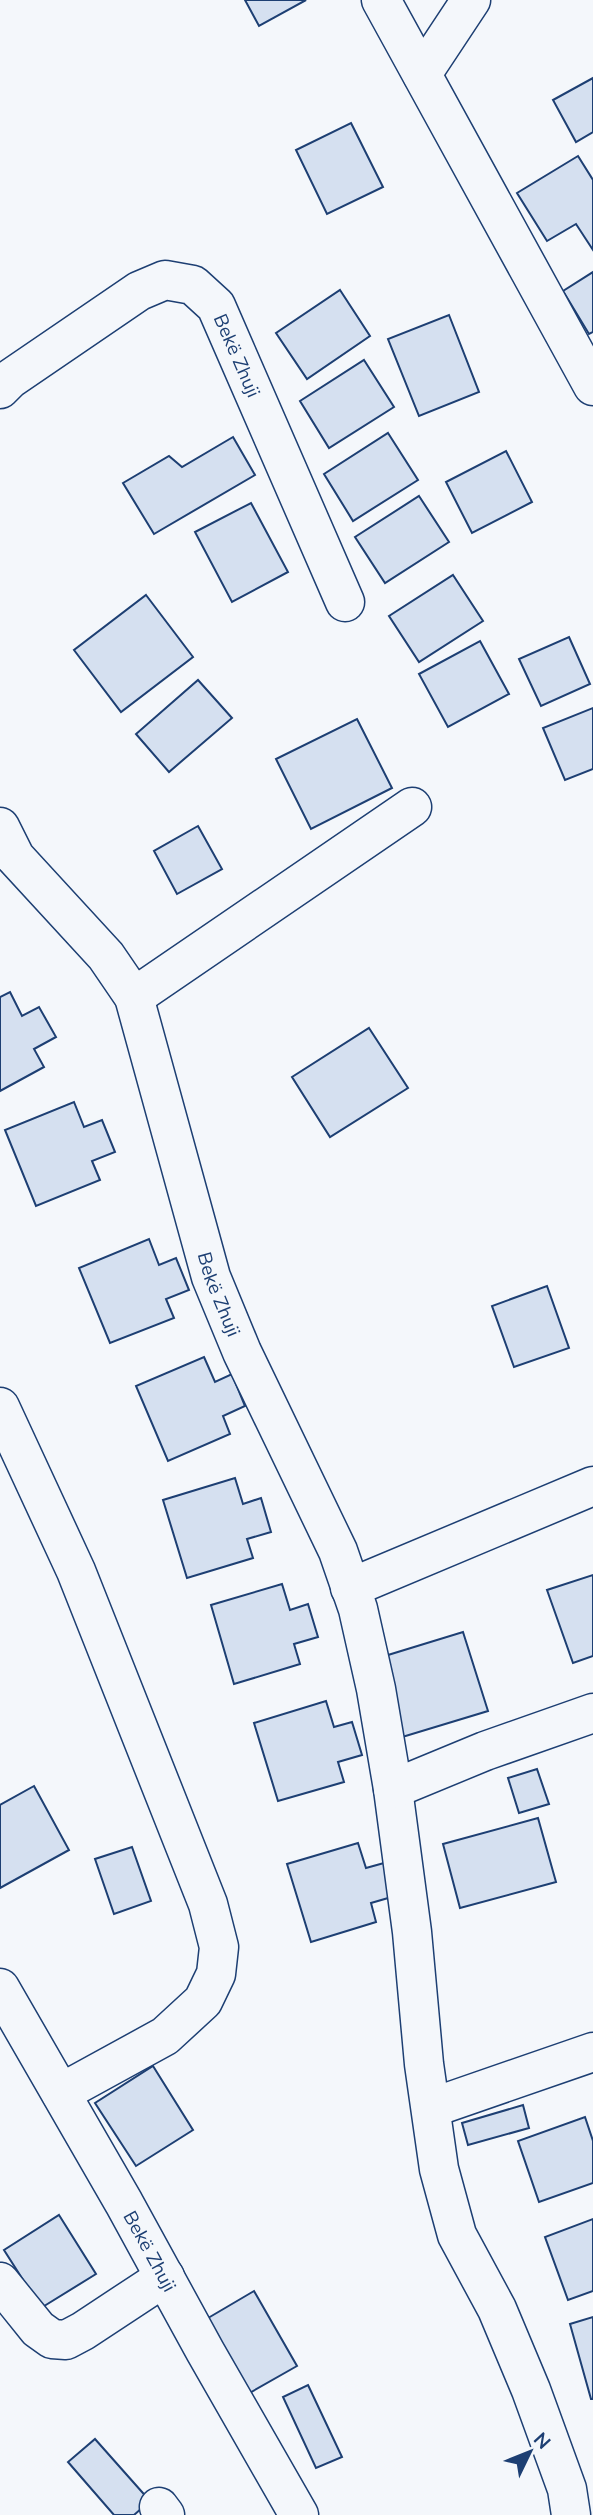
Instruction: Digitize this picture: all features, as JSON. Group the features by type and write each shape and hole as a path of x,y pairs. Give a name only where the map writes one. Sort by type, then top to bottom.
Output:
{"street":[{"path":"381,0 593,386"},
{"path":"422,74 471,0"},
{"name":"Bekë Zhuji","path":"0,389 10,379 139,292 165,280 193,285 216,306 345,601"},
{"path":"134,997 412,807"},
{"name":"Bekë Zhuji","path":"0,827 15,857 106,956 134,997 211,1277 242,1352 338,1551 351,1588 376,1689 393,1789 412,1932 424,2064 439,2169 457,2235 497,2309 531,2390 567,2489 570,2515"},
{"path":"0,1407 76,1571 208,1904 219,1947 216,1974 203,2001 164,2036 61,2093"},
{"path":"351,1588 593,1486"},
{"path":"393,1789 485,1751 593,1713"},
{"name":"Bekë Zhuji","path":"0,1988 299,2515"},
{"path":"431,2108 593,2052"},
{"path":"0,2282 38,2329 52,2339 66,2340 165,2277"}],"building":[{"path":"245,0 306,0 259,26"},
{"path":"593,78 593,132 576,142 553,100"},
{"path":"351,123 383,187 327,214 296,150"},
{"path":"578,156 593,180 593,250 576,224 547,241 517,193"},
{"path":"593,272 593,332 589,334 563,291"},
{"path":"340,290 370,336 307,379 276,333"},
{"path":"449,315 479,392 419,416 388,339"},
{"path":"364,360 394,407 329,448 300,401"},
{"path":"388,433 418,480 353,521 324,474"},
{"path":"233,437 255,475 154,534 123,483 169,456 182,467"},
{"path":"506,451 532,502 472,533 446,482"},
{"path":"419,496 449,542 385,583 355,537"},
{"path":"251,503 288,572 232,602 195,532"},
{"path":"453,575 483,621 419,662 389,616"},
{"path":"146,595 193,657 121,712 74,650"},
{"path":"569,637 590,684 541,706 519,659"},
{"path":"480,641 509,694 448,727 419,674"},
{"path":"198,680 232,718 169,772 136,734"},
{"path":"593,708 593,769 565,780 543,728"},
{"path":"357,719 392,788 311,829 276,759"},
{"path":"198,826 222,869 177,894 154,851"},
{"path":"10,992 22,1016 39,1007 56,1037 34,1049 44,1067 0,1091 0,997"},
{"path":"369,1028 408,1088 330,1137 292,1077"},
{"path":"74,1102 84,1127 102,1120 115,1152 92,1161 100,1180 36,1206 5,1130"},
{"path":"149,1239 159,1265 176,1258 189,1290 166,1299 174,1318 110,1343 79,1268"},
{"path":"547,1286 569,1348 514,1367 492,1306"},
{"path":"204,1357 215,1382 232,1374 245,1406 223,1416 230,1434 168,1461 136,1386"},
{"path":"235,1478 243,1504 261,1498 271,1532 247,1539 253,1558 187,1578 163,1500"},
{"path":"593,1575 593,1656 573,1663 547,1590"},
{"path":"282,1584 290,1610 308,1604 318,1637 294,1644 300,1664 234,1684 211,1605"},
{"path":"463,1632 488,1711 399,1738 375,1659"},
{"path":"326,1701 334,1727 352,1722 362,1755 338,1762 344,1782 278,1801 254,1723"},
{"path":"537,1769 549,1804 519,1813 508,1778"},
{"path":"34,1786 69,1850 0,1888 0,1805"},
{"path":"538,1818 556,1882 460,1908 443,1844"},
{"path":"358,1843 366,1868 384,1863 395,1896 371,1903 376,1922 311,1942 287,1864"},
{"path":"132,1847 151,1901 114,1914 95,1859"},
{"path":"153,2066 193,2130 136,2166 95,2103"},
{"path":"523,2105 529,2128 468,2145 462,2123"},
{"path":"585,2117 593,2141 593,2183 539,2202 518,2141"},
{"path":"59,2215 96,2274 41,2308 4,2250"},
{"path":"593,2219 593,2291 568,2300 545,2237"},
{"path":"254,2291 297,2366 246,2395 203,2321"},
{"path":"593,2317 593,2399 591,2399 570,2324"},
{"path":"308,2385 342,2457 316,2468 283,2397"},
{"path":"95,2439 150,2501 134,2515 114,2515 68,2462"}]}
